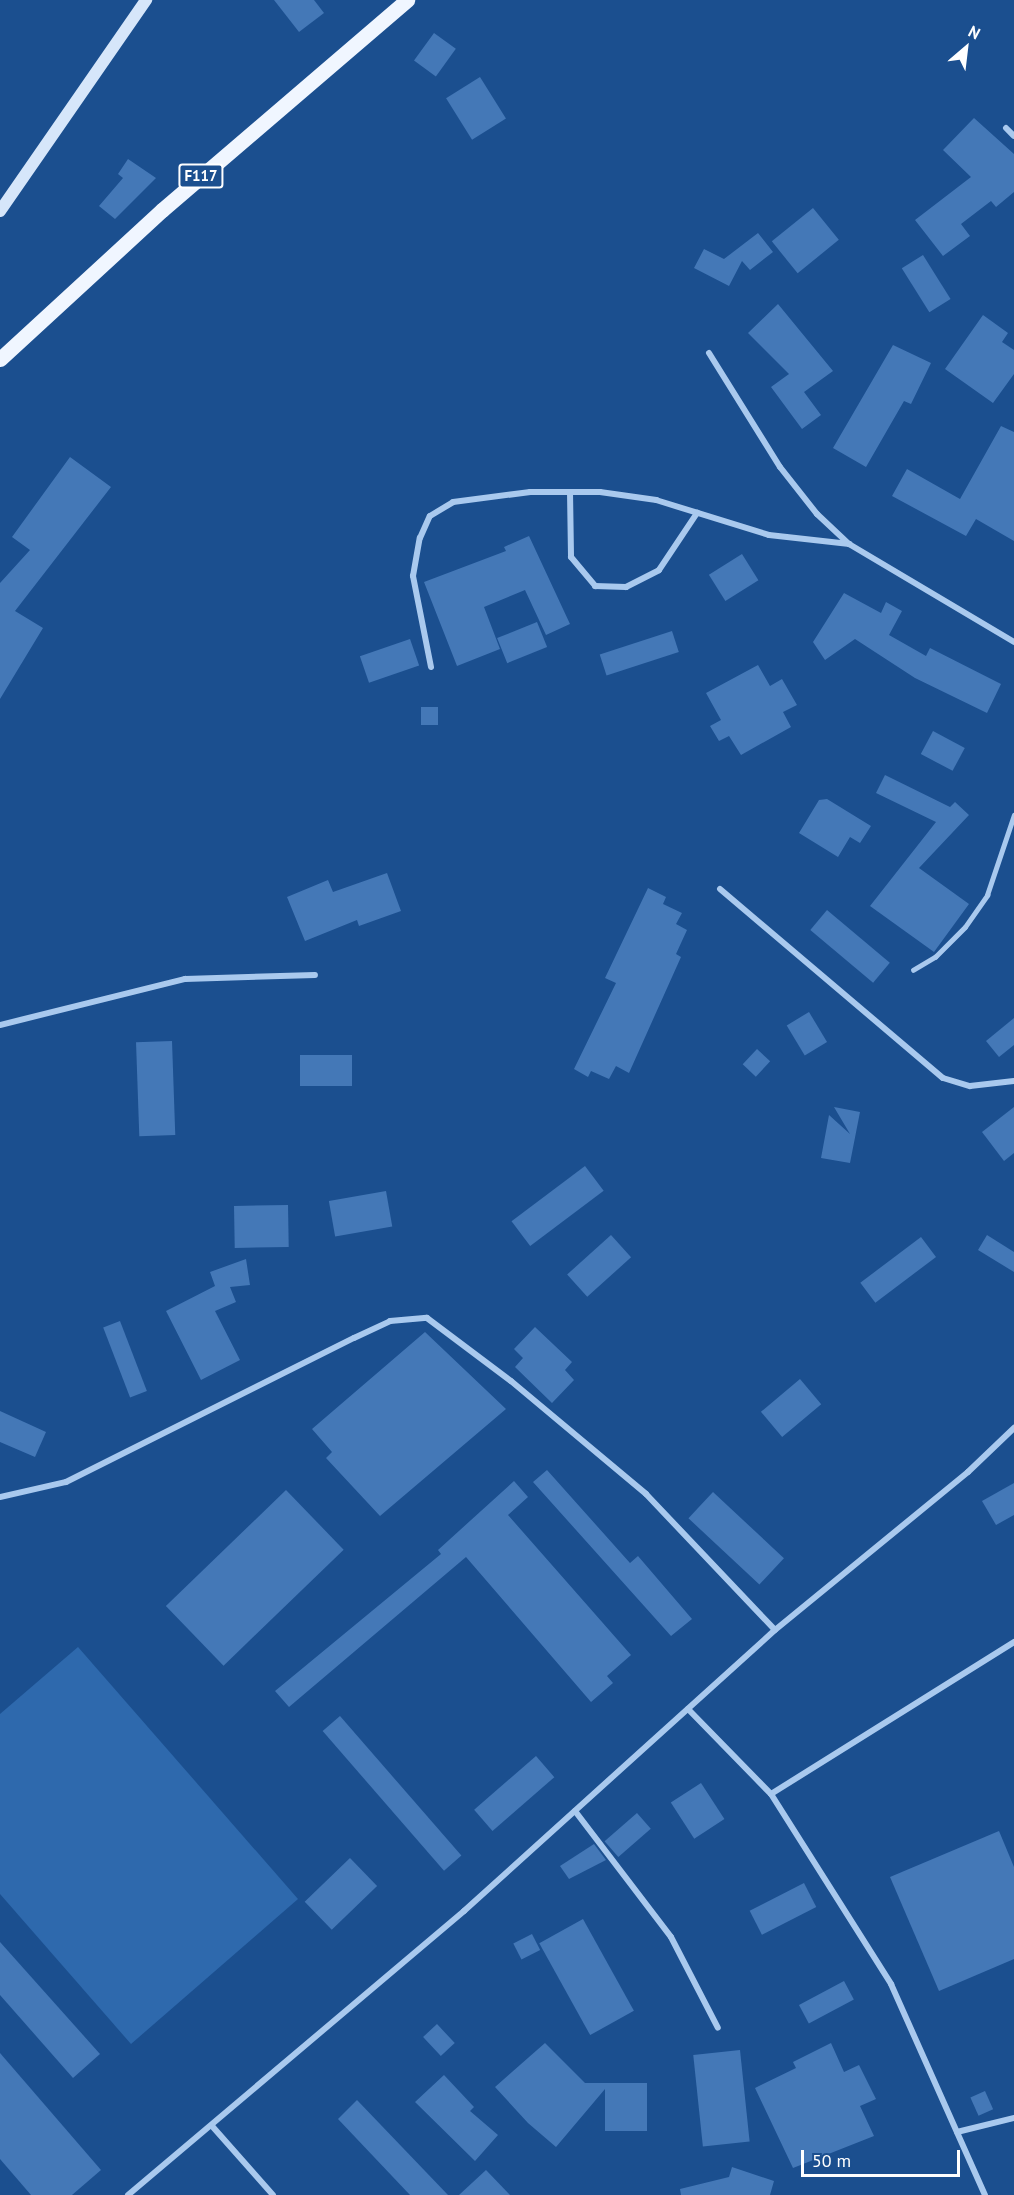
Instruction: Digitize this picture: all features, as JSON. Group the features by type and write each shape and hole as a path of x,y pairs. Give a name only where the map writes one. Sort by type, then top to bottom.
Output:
{"main road":[{"path":"0,211 146,0"},
{"name":"F117","path":"0,359 162,210 407,0"}],"street":[{"path":"1006,128 1014,136"},
{"path":"709,352 780,467 817,514 849,544 1014,642"},
{"path":"431,667 413,576 420,538 430,516 453,502 570,492 656,500 769,535 849,544"},
{"path":"570,492 571,557 595,586 626,587 659,570 697,513"},
{"path":"720,890 943,1078 970,1086 1014,1082"},
{"path":"0,1025 185,979 315,975"},
{"path":"0,1497 66,1482 354,1338 390,1322 427,1318 511,1381 646,1494 775,1630"},
{"path":"128,2195 212,2126 575,1811 775,1630 968,1472 1014,1428"},
{"path":"771,1794 1014,1642"},
{"path":"688,1709 771,1794 891,1984 985,2195"},
{"path":"575,1811 671,1937 718,2028"},
{"path":"957,2132 1014,2118"},
{"path":"212,2126 273,2195"}],"lane":[{"path":"913,970 935,957 965,927 987,895 1014,815"}],"shaded area":[{"path":"78,1647 298,1899 131,2044 0,1894 0,1714"}],"building":[{"path":"274,0 314,0 324,13 299,32"},
{"path":"434,33 456,49 436,76 414,61"},
{"path":"480,77 506,119 472,140 446,98"},
{"path":"974,118 1014,154 1014,192 996,207 991,201 961,224 970,236 943,256 915,220 971,177 943,150"},
{"path":"128,159 156,178 115,219 99,206 123,178 118,174"},
{"path":"813,208 839,240 798,273 772,241"},
{"path":"758,233 773,252 750,270 742,261 729,286 694,268 704,249 724,259"},
{"path":"923,255 951,299 929,312 902,268"},
{"path":"778,304 833,371 804,392 821,415 802,429 771,387 789,374 748,333"},
{"path":"983,315 1008,333 1002,342 1014,350 1014,374 993,403 945,369"},
{"path":"893,345 931,363 911,404 904,401 866,467 833,448"},
{"path":"1001,426 1014,432 1014,541 976,519 966,536 892,496 907,469 960,499"},
{"path":"70,457 111,487 15,611 43,628 0,699 0,583 30,550 12,537"},
{"path":"529,536 570,624 546,635 525,590 484,607 500,649 457,666 424,582 506,551 504,547"},
{"path":"742,554 758,580 725,601 709,575"},
{"path":"844,593 881,613 886,602 902,611 889,635 926,656 930,648 1001,684 987,713 915,678 855,639 825,660 813,642"},
{"path":"537,622 547,647 507,663 497,638"},
{"path":"672,631 679,652 607,675 600,654"},
{"path":"410,639 419,665 369,683 360,656"},
{"path":"758,665 770,686 782,679 797,705 783,712 791,727 741,755 729,736 719,741 710,726 721,720 706,693"},
{"path":"421,707 438,707 438,725 421,725"},
{"path":"933,731 965,748 953,771 921,754"},
{"path":"885,775 950,807 955,802 969,815 919,868 969,904 934,952 870,906 936,822 876,793"},
{"path":"827,799 871,826 860,843 850,837 838,857 799,833 819,800"},
{"path":"387,873 401,911 359,926 357,920 305,941 287,897 328,880 333,892"},
{"path":"648,888 666,897 663,904 682,913 676,924 687,930 676,954 681,957 629,1073 616,1066 609,1079 591,1071 588,1077 574,1069 616,983 605,978"},
{"path":"827,910 890,963 873,983 810,930"},
{"path":"809,1012 827,1042 805,1055 787,1025"},
{"path":"1014,1018 1014,1045 999,1057 986,1041"},
{"path":"172,1041 175,1135 139,1136 136,1042"},
{"path":"757,1049 770,1061 756,1077 743,1064"},
{"path":"300,1055 352,1055 352,1086 300,1086"},
{"path":"834,1107 860,1112 850,1163 821,1158 829,1115 850,1134"},
{"path":"1014,1107 1014,1153 1004,1161 982,1132"},
{"path":"585,1166 604,1191 530,1246 512,1221"},
{"path":"386,1191 392,1226 335,1237 329,1201"},
{"path":"288,1205 289,1247 235,1248 234,1206"},
{"path":"611,1235 631,1257 587,1297 567,1274"},
{"path":"987,1235 1014,1252 1014,1272 978,1250"},
{"path":"921,1237 936,1257 875,1303 860,1283"},
{"path":"246,1259 250,1285 230,1287 236,1302 215,1311 240,1360 201,1380 166,1311 215,1286 210,1272"},
{"path":"120,1321 147,1391 130,1397 103,1327"},
{"path":"535,1327 572,1362 565,1370 574,1380 552,1403 515,1367 523,1358 514,1349"},
{"path":"425,1332 506,1409 380,1516 326,1458 332,1452 312,1429"},
{"path":"800,1379 821,1404 782,1437 761,1412"},
{"path":"0,1411 46,1432 35,1457 0,1442"},
{"path":"547,1470 630,1563 638,1556 692,1619 671,1636 533,1482"},
{"path":"514,1481 528,1497 508,1515 631,1655 607,1676 613,1683 591,1702 466,1557 289,1707 275,1691 441,1554 438,1550"},
{"path":"1014,1483 1014,1515 996,1525 982,1501"},
{"path":"286,1490 344,1550 224,1666 166,1606"},
{"path":"713,1492 784,1558 759,1584 688,1518"},
{"path":"340,1716 461,1856 444,1871 323,1731"},
{"path":"536,1756 554,1777 492,1831 474,1810"},
{"path":"701,1783 724,1819 694,1839 671,1803"},
{"path":"637,1813 651,1829 618,1857 605,1841"},
{"path":"999,1831 1014,1867 1014,1959 939,1991 890,1877"},
{"path":"594,1844 606,1860 569,1879 560,1866"},
{"path":"350,1858 377,1886 332,1930 305,1902"},
{"path":"804,1883 816,1907 762,1935 750,1911"},
{"path":"583,1919 634,2011 590,2035 539,1943"},
{"path":"532,1934 540,1950 521,1960 513,1944"},
{"path":"0,1942 100,2054 73,2078 0,1995"},
{"path":"844,1981 854,2000 809,2023 799,2005"},
{"path":"437,2024 455,2043 441,2056 423,2037"},
{"path":"545,2043 585,2083 647,2083 647,2131 605,2131 605,2089 556,2147 528,2123 495,2087"},
{"path":"831,2043 844,2072 859,2065 876,2099 860,2106 874,2136 793,2168 755,2088 796,2068 793,2062"},
{"path":"740,2050 750,2141 703,2146 693,2055"},
{"path":"0,2053 101,2170 72,2195 31,2195 0,2159"},
{"path":"444,2075 474,2107 470,2111 498,2135 475,2161 415,2102"},
{"path":"985,2091 993,2109 979,2116 970,2098"},
{"path":"357,2100 448,2195 410,2195 338,2119"},
{"path":"732,2167 774,2181 770,2195 681,2195 680,2189 729,2177"},
{"path":"486,2170 510,2195 459,2195"}]}
